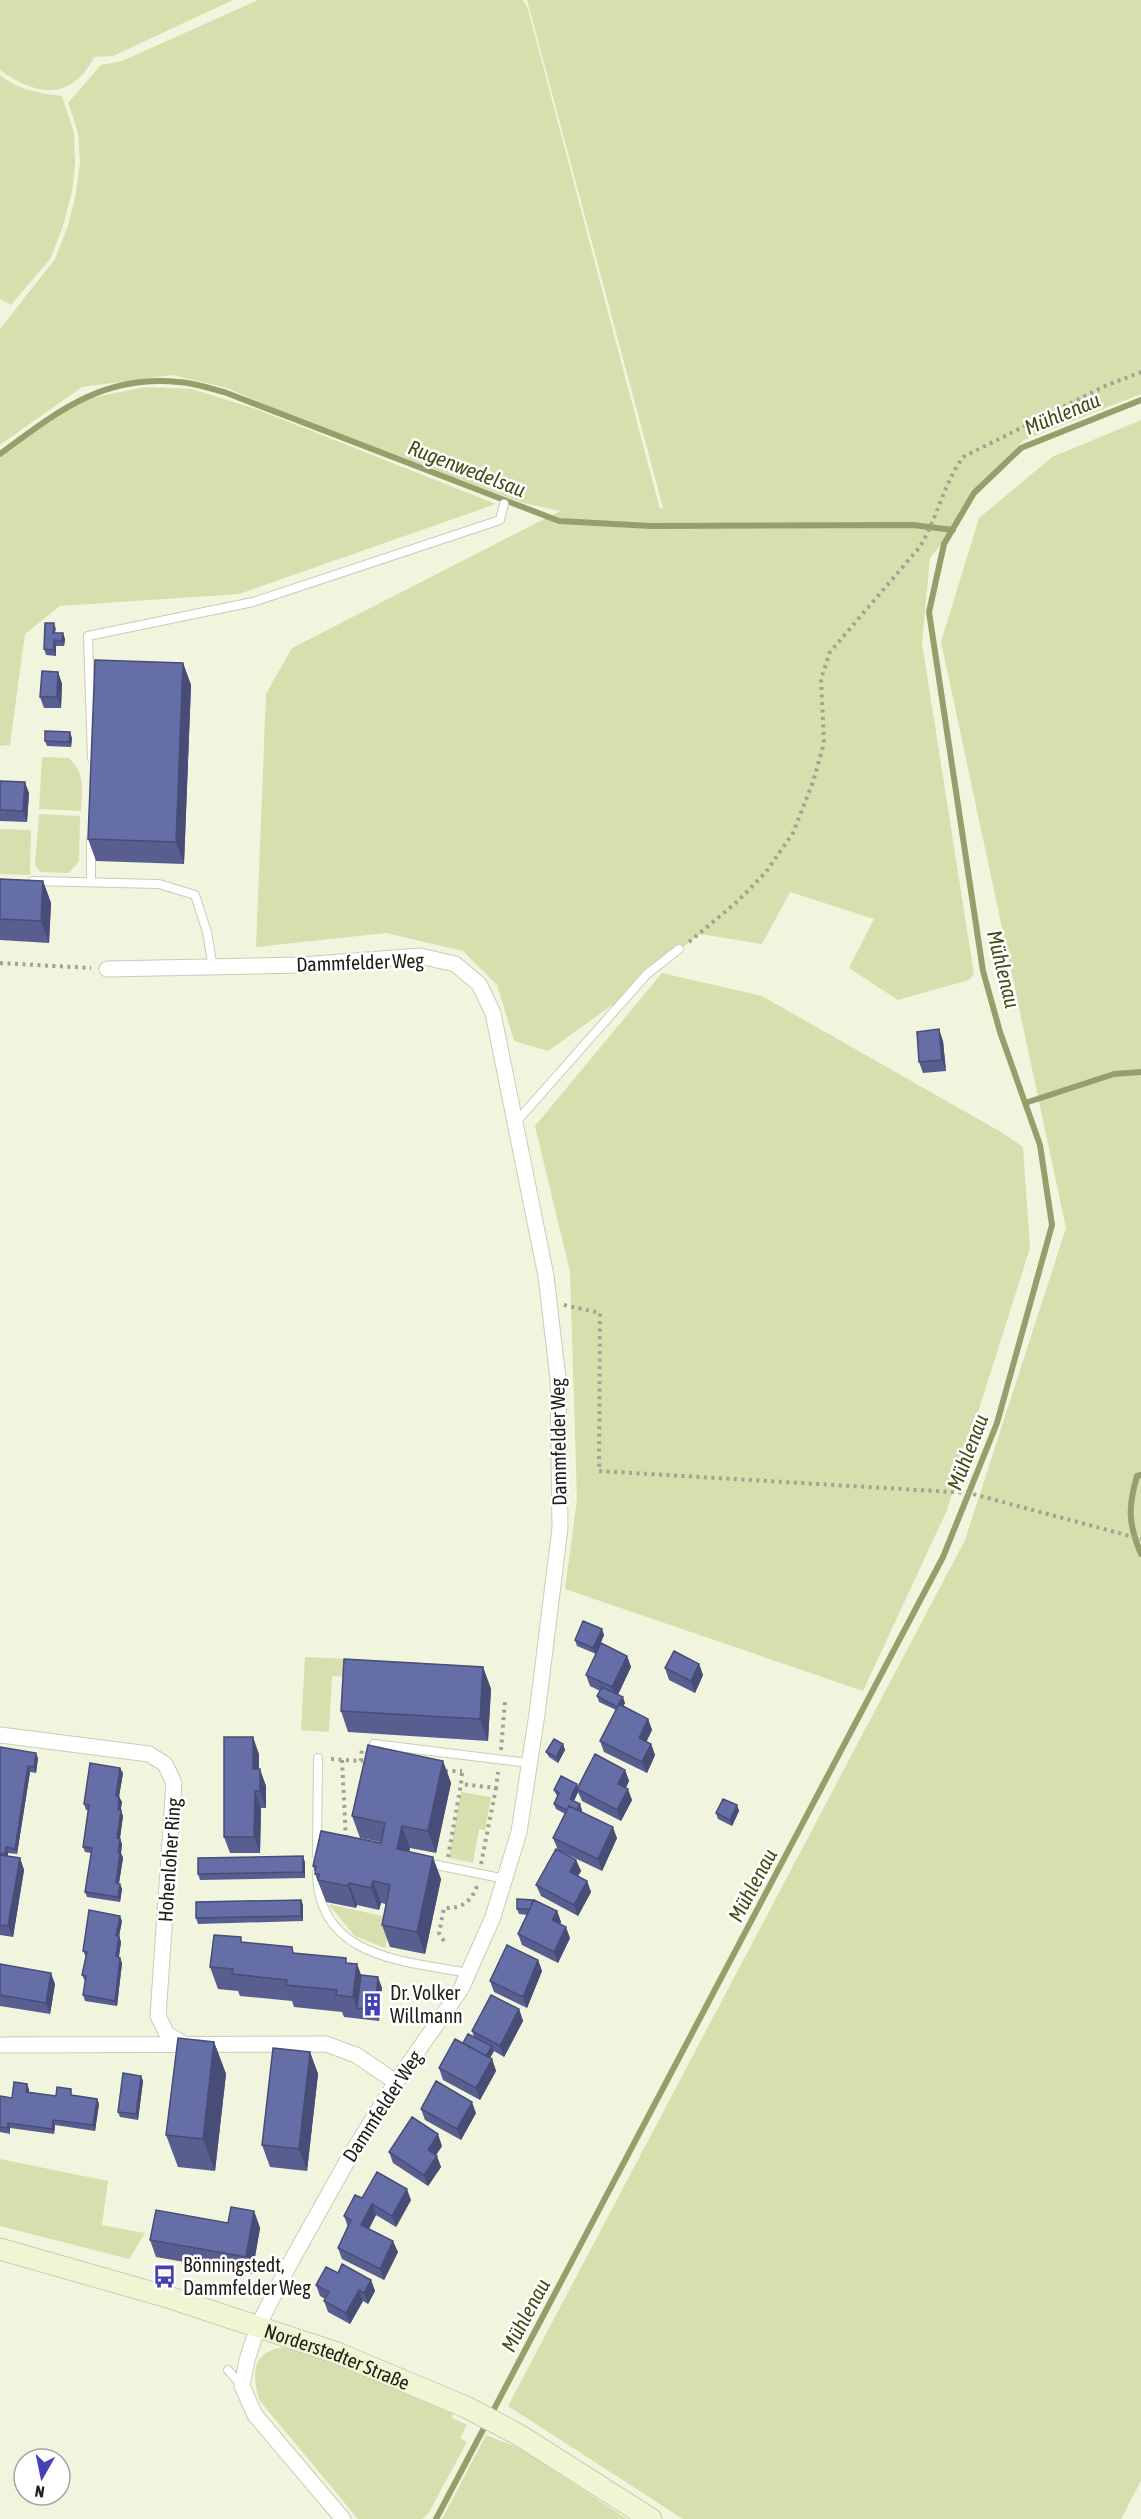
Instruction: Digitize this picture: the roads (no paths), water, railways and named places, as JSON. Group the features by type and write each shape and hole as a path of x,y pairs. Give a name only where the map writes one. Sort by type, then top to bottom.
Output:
{"main road":[{"name":"Norderstedter Straße","path":"0,2249 113,2280 337,2353 466,2407 519,2434 651,2519"}],"street":[{"name":"Dammfelder Weg","path":"106,969 302,965 420,956 455,964 479,984 493,1013 516,1122 549,1302 558,1379 560,1528 519,1832 505,1879 493,1917 461,1989 396,2082 350,2156 258,2326 242,2386"},
{"name":"Hohenloher Ring","path":"0,1735 149,1754 165,1764 174,1783 158,2016 167,2034 184,2044"},
{"path":"0,2045 326,2044 356,2055 396,2082"},
{"path":"242,2386 255,2415 343,2519"}],"lane":[{"path":"92,763 88,636 253,602 500,520 504,504"},
{"path":"91,882 92,834"},
{"path":"23,881 159,884 195,895 207,932 213,968"},
{"path":"516,1122 647,974 679,949"},
{"path":"374,1744 529,1762"},
{"path":"318,1758 318,1889 327,1913 342,1936 371,1953 468,1973"},
{"path":"416,1860 505,1879"},
{"path":"228,2370 242,2386"}],"waterway":[{"name":"Rugenwedelsau","path":"0,454 62,411 104,390 152,381 179,382 224,392 559,521 651,526 913,525 953,530"},
{"name":"Mühlenau","path":"436,2519 943,1557 997,1423 1052,1225 1040,1145 1000,1032 983,971 929,612 944,544 974,493 1021,448 1141,400"},
{"path":"1025,1103 1114,1074 1141,1072"},
{"path":"1141,1475 1137,1476 1131,1506 1132,1524 1141,1554"}],"place":[{"name":"Dr. Volker Willmann","path":"372,2004"},
{"name":"Bönningstedt, Dammfelder Weg","path":"165,2276"}]}
